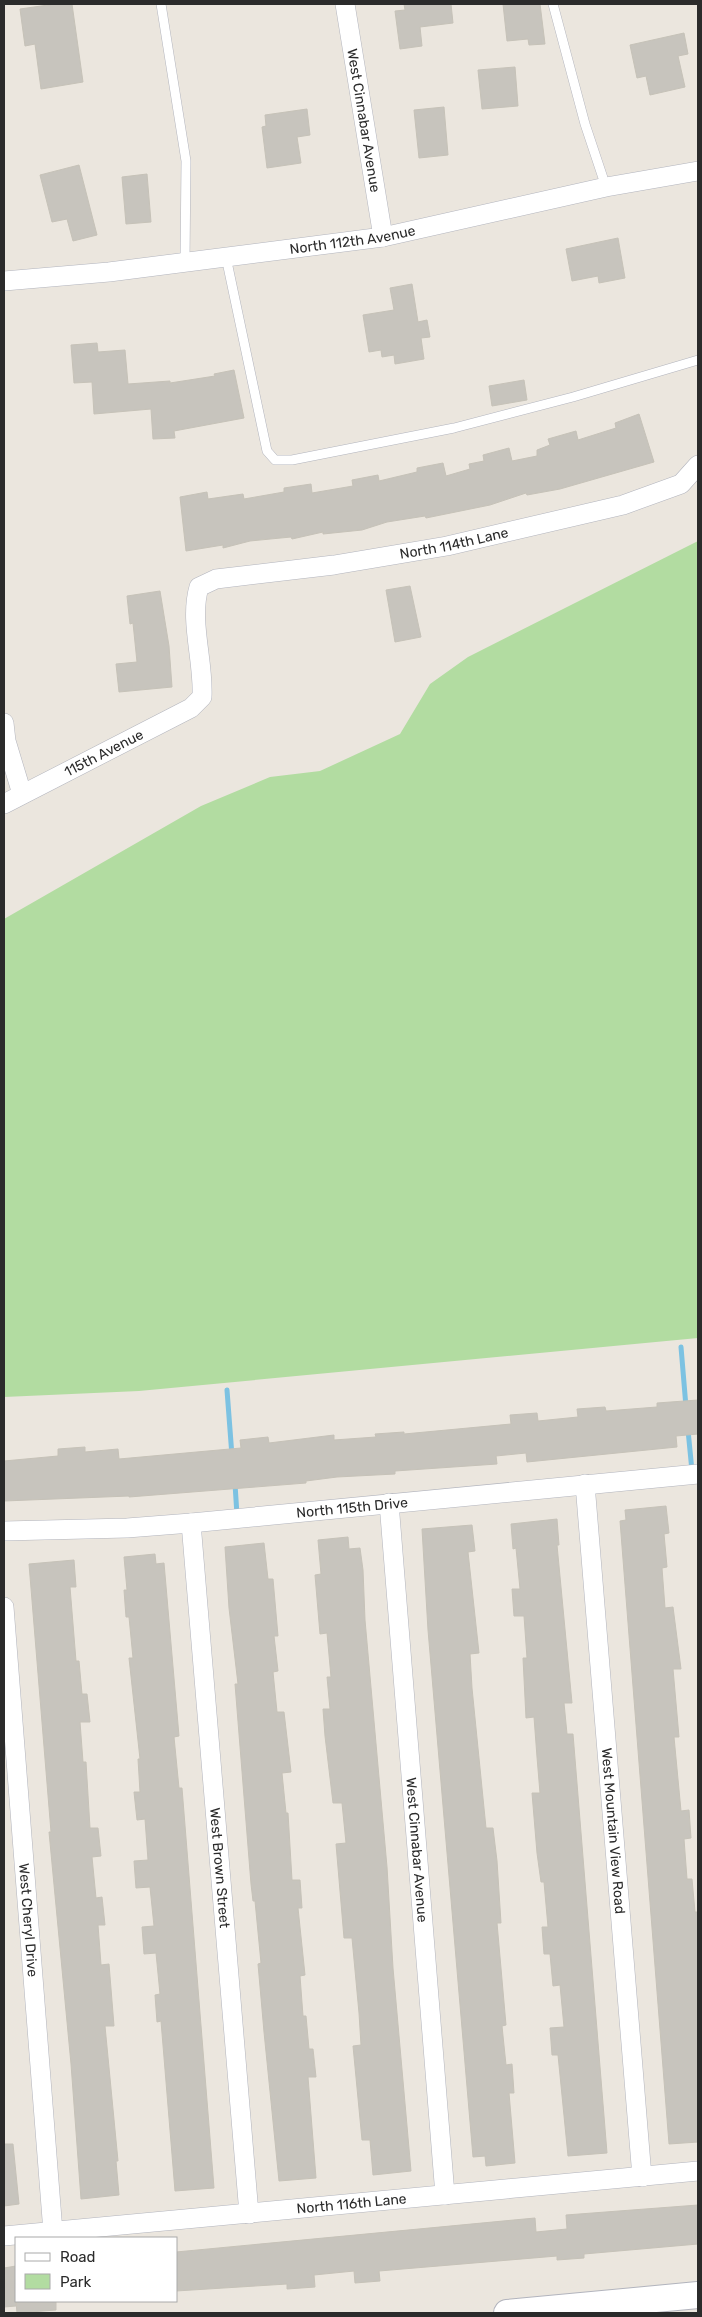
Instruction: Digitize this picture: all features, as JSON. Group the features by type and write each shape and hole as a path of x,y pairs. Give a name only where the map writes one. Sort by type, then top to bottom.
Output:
{"street":[{"name":"West Cinnabar Avenue","path":"345,4 383,237"},
{"name":"North 112th Avenue","path":"4,281 109,272 383,237 606,187 698,171"},
{"name":"North 114th Lane","path":"202,697 203,675 194,603 199,587 216,579 334,565 447,546 623,505 681,484 698,466"},
{"name":"115th Avenue","path":"4,804 191,708 202,697"},
{"path":"4,723 6,741 22,794"},
{"name":"North 115th Drive","path":"4,1531 127,1528 191,1523 698,1474"},
{"name":"West Mountain View Road","path":"585,1484 642,2177"},
{"name":"West Cinnabar Avenue","path":"389,1503 444,2195"},
{"name":"West Brown Street","path":"191,1523 249,2214"},
{"name":"West Cheryl Drive","path":"4,1607 53,2232"},
{"name":"North 116th Lane","path":"4,2236 698,2171"},
{"path":"507,2313 698,2296"}],"lane":[{"path":"161,4 174,76 186,162 186,262"},
{"path":"553,4 585,124 606,187"},
{"path":"226,257 268,451 275,460 292,460 454,428 573,397 698,360"}],"green space":[{"path":"698,541 698,1338 139,1391 4,1397 4,919 201,806 270,777 320,771 400,734 430,684 468,657"}],"building":[{"path":"55,4 72,4 83,82 41,89 35,44 25,46 20,9"},
{"path":"404,4 451,4 453,23 420,27 422,46 400,49 395,11 405,10"},
{"path":"503,4 540,4 545,44 529,45 528,39 507,41"},
{"path":"684,33 688,54 678,56 685,87 650,95 646,76 637,78 630,45"},
{"path":"515,67 518,106 482,109 478,70"},
{"path":"444,107 448,155 419,158 414,110"},
{"path":"307,109 310,135 297,137 301,163 267,168 262,127 266,126 265,115"},
{"path":"79,165 97,235 73,241 67,219 52,222 40,175"},
{"path":"147,174 151,222 126,224 122,177"},
{"path":"618,238 625,278 599,283 598,276 572,281 566,249"},
{"path":"412,284 418,322 427,320 430,337 421,338 424,359 395,364 394,355 382,357 381,350 369,352 363,315 394,310 390,288"},
{"path":"97,343 98,352 125,350 128,384 170,381 170,383 215,376 214,374 234,370 244,418 174,431 175,438 153,439 151,409 94,414 92,382 74,383 71,345"},
{"path":"524,380 527,400 492,406 489,386"},
{"path":"639,414 654,462 560,489 527,495 526,493 490,505 426,518 425,516 387,522 362,530 323,534 323,532 292,539 291,537 250,541 223,548 223,545 186,551 180,497 207,492 208,499 243,494 244,499 284,492 284,488 311,484 312,493 353,486 352,480 378,475 379,481 417,472 417,468 443,463 446,476 470,469 469,464 484,461 483,455 509,448 512,461 537,456 537,450 550,445 548,439 576,431 578,440 616,428 615,423"},
{"path":"410,586 421,637 395,642 386,590"},
{"path":"160,591 169,646 172,687 119,692 116,664 137,662 133,623 130,624 127,596"},
{"path":"698,1400 698,1434 676,1436 677,1447 527,1462 526,1453 496,1456 497,1464 395,1471 395,1474 337,1477 306,1481 306,1483 129,1497 4,1501 4,1461 58,1456 58,1449 85,1447 85,1452 118,1449 119,1459 241,1448 240,1440 268,1437 269,1443 334,1435 334,1440 376,1437 375,1434 404,1432 404,1434 511,1424 510,1415 537,1413 538,1421 578,1417 577,1409 605,1407 606,1411 657,1407 657,1403"},
{"path":"666,1506 669,1533 664,1534 667,1567 662,1568 665,1608 673,1607 681,1669 673,1669 679,1737 674,1737 681,1811 689,1810 691,1838 684,1839 687,1879 692,1879 695,1912 698,1912 698,2142 669,2144 620,1521 626,1520 625,1510"},
{"path":"557,1519 559,1545 557,1545 572,1703 564,1703 567,1734 573,1734 607,2153 568,2156 558,2055 552,2055 550,2028 564,2027 560,1985 553,1986 550,1954 544,1954 542,1927 548,1927 544,1882 541,1882 537,1853 532,1793 540,1793 534,1717 526,1718 523,1658 527,1658 524,1616 514,1616 512,1589 520,1589 516,1548 513,1549 511,1524"},
{"path":"472,1525 475,1551 468,1552 479,1653 470,1654 472,1688 486,1828 493,1828 497,1861 501,1923 497,1923 506,2025 502,2026 506,2065 512,2064 514,2093 509,2093 515,2163 486,2166 485,2156 473,2157 428,1630 422,1529"},
{"path":"348,1537 349,1549 360,1548 363,1570 365,1620 411,2171 373,2175 370,2140 362,2140 353,2046 361,2045 359,2013 352,1938 344,1938 336,1844 346,1843 342,1803 333,1803 325,1736 323,1709 330,1709 327,1677 331,1677 327,1633 320,1634 315,1575 321,1574 318,1540"},
{"path":"264,1543 268,1579 273,1579 278,1636 274,1636 278,1671 273,1672 277,1712 284,1712 291,1772 282,1773 286,1813 288,1813 292,1880 300,1880 302,1908 298,1908 305,1975 300,1976 303,2016 306,2016 309,2049 313,2049 316,2077 308,2077 316,2178 279,2181 258,1964 261,1963 255,1901 253,1901 251,1884 235,1684 238,1684 229,1608 225,1547"},
{"path":"155,1554 156,1564 164,1563 179,1736 174,1737 179,1788 182,1788 214,2188 175,2191 161,2021 157,2022 155,1995 160,1994 156,1953 144,1954 142,1927 154,1926 150,1887 136,1888 134,1861 148,1860 145,1819 137,1820 134,1792 140,1792 138,1759 140,1759 129,1658 133,1658 129,1617 126,1617 124,1590 127,1590 124,1557"},
{"path":"74,1560 76,1587 70,1587 76,1661 79,1661 82,1694 87,1694 90,1722 80,1722 83,1762 86,1762 90,1828 98,1828 101,1856 92,1857 96,1898 102,1897 105,1925 98,1925 101,1965 109,1964 114,2026 105,2026 118,2161 116,2161 119,2195 81,2199 71,2064 49,1832 51,1832 29,1564"},
{"path":"4,2144 13,2144 19,2204 4,2206"},
{"path":"698,2205 698,2244 584,2254 584,2258 557,2260 557,2256 379,2271 380,2281 355,2283 354,2271 314,2275 315,2287 287,2289 287,2284 178,2291 178,2252 535,2218 536,2232 567,2229 566,2215"},
{"path":"15,2266 16,2306 4,2307 4,2268"},
{"path":"16,2302 56,2302 56,2310 17,2313"}],"waterway":[{"path":"681,1347 686,1407"},
{"path":"227,1390 232,1456"},
{"path":"688,1430 692,1471"},
{"path":"235,1484 237,1515"}]}
